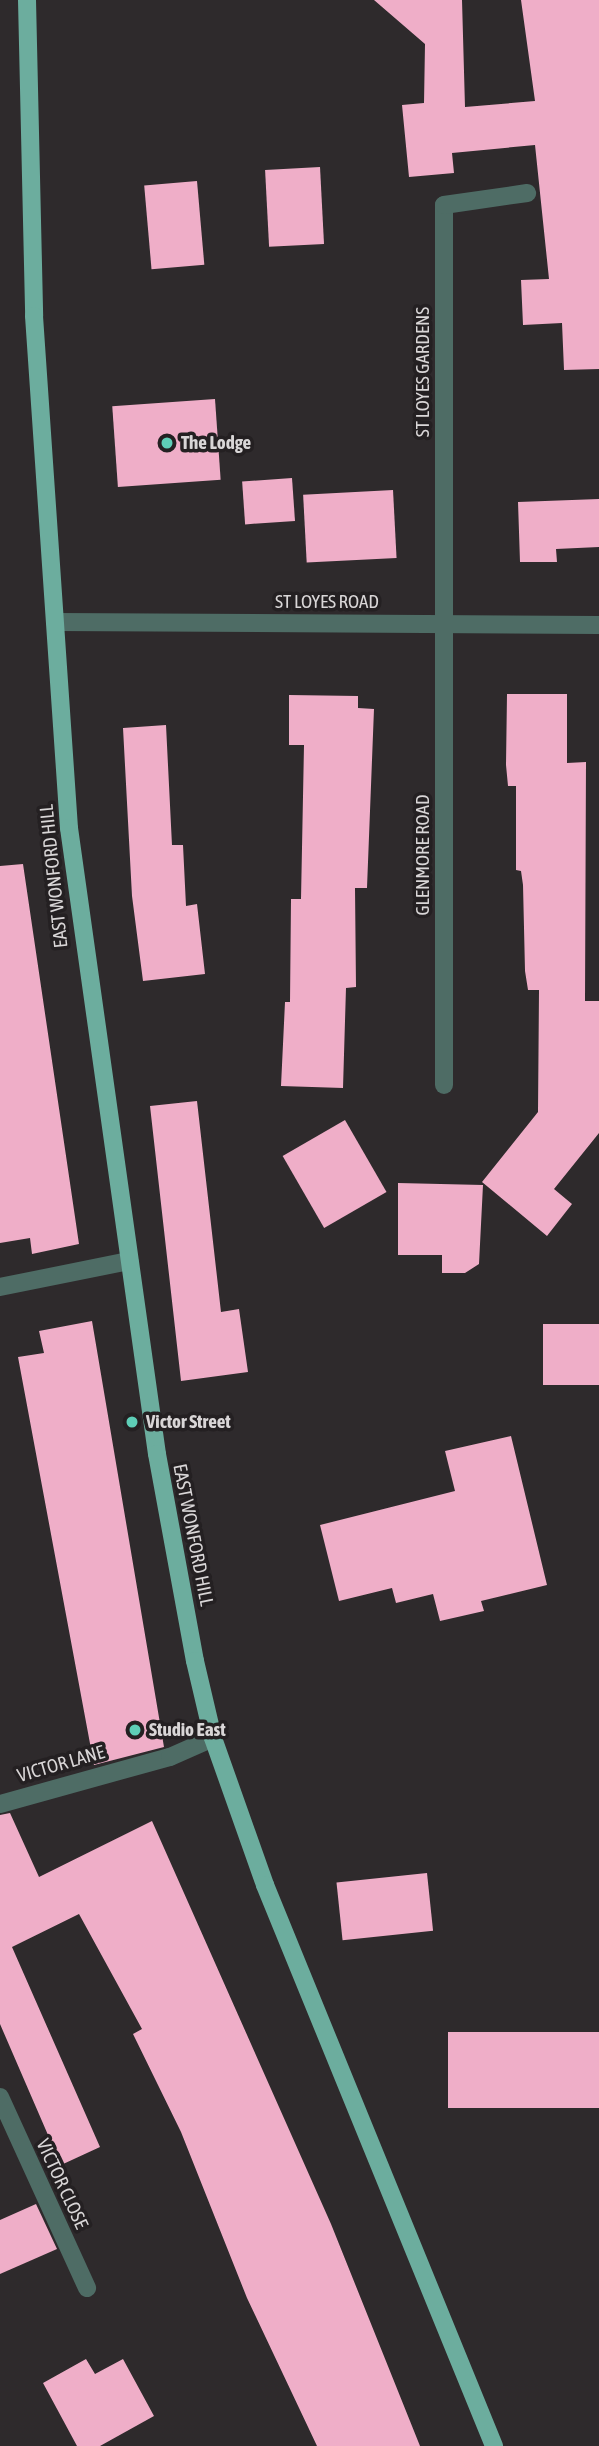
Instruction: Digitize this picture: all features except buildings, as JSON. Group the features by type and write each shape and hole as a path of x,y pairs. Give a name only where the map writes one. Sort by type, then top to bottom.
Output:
{"main road":[{"name":"EAST WONFORD HILL","path":"27,0 34,316 69,828 157,1454 213,1738 265,1885 494,2446"}],"street":[{"name":"ST LOYES GARDENS","path":"443,624 444,205 527,193"},
{"name":"ST LOYES ROAD","path":"55,622 599,625"},
{"name":"GLENMORE ROAD","path":"443,624 444,1085"},
{"path":"0,1287 129,1261"},
{"name":"VICTOR LANE","path":"0,1804 170,1757 213,1738"},
{"name":"VICTOR CLOSE","path":"0,2097 87,2288"}],"place":[{"name":"The Lodge","path":"167,443"},
{"name":"Victor Street","path":"132,1422"},
{"name":"Studio East","path":"135,1730"}]}
